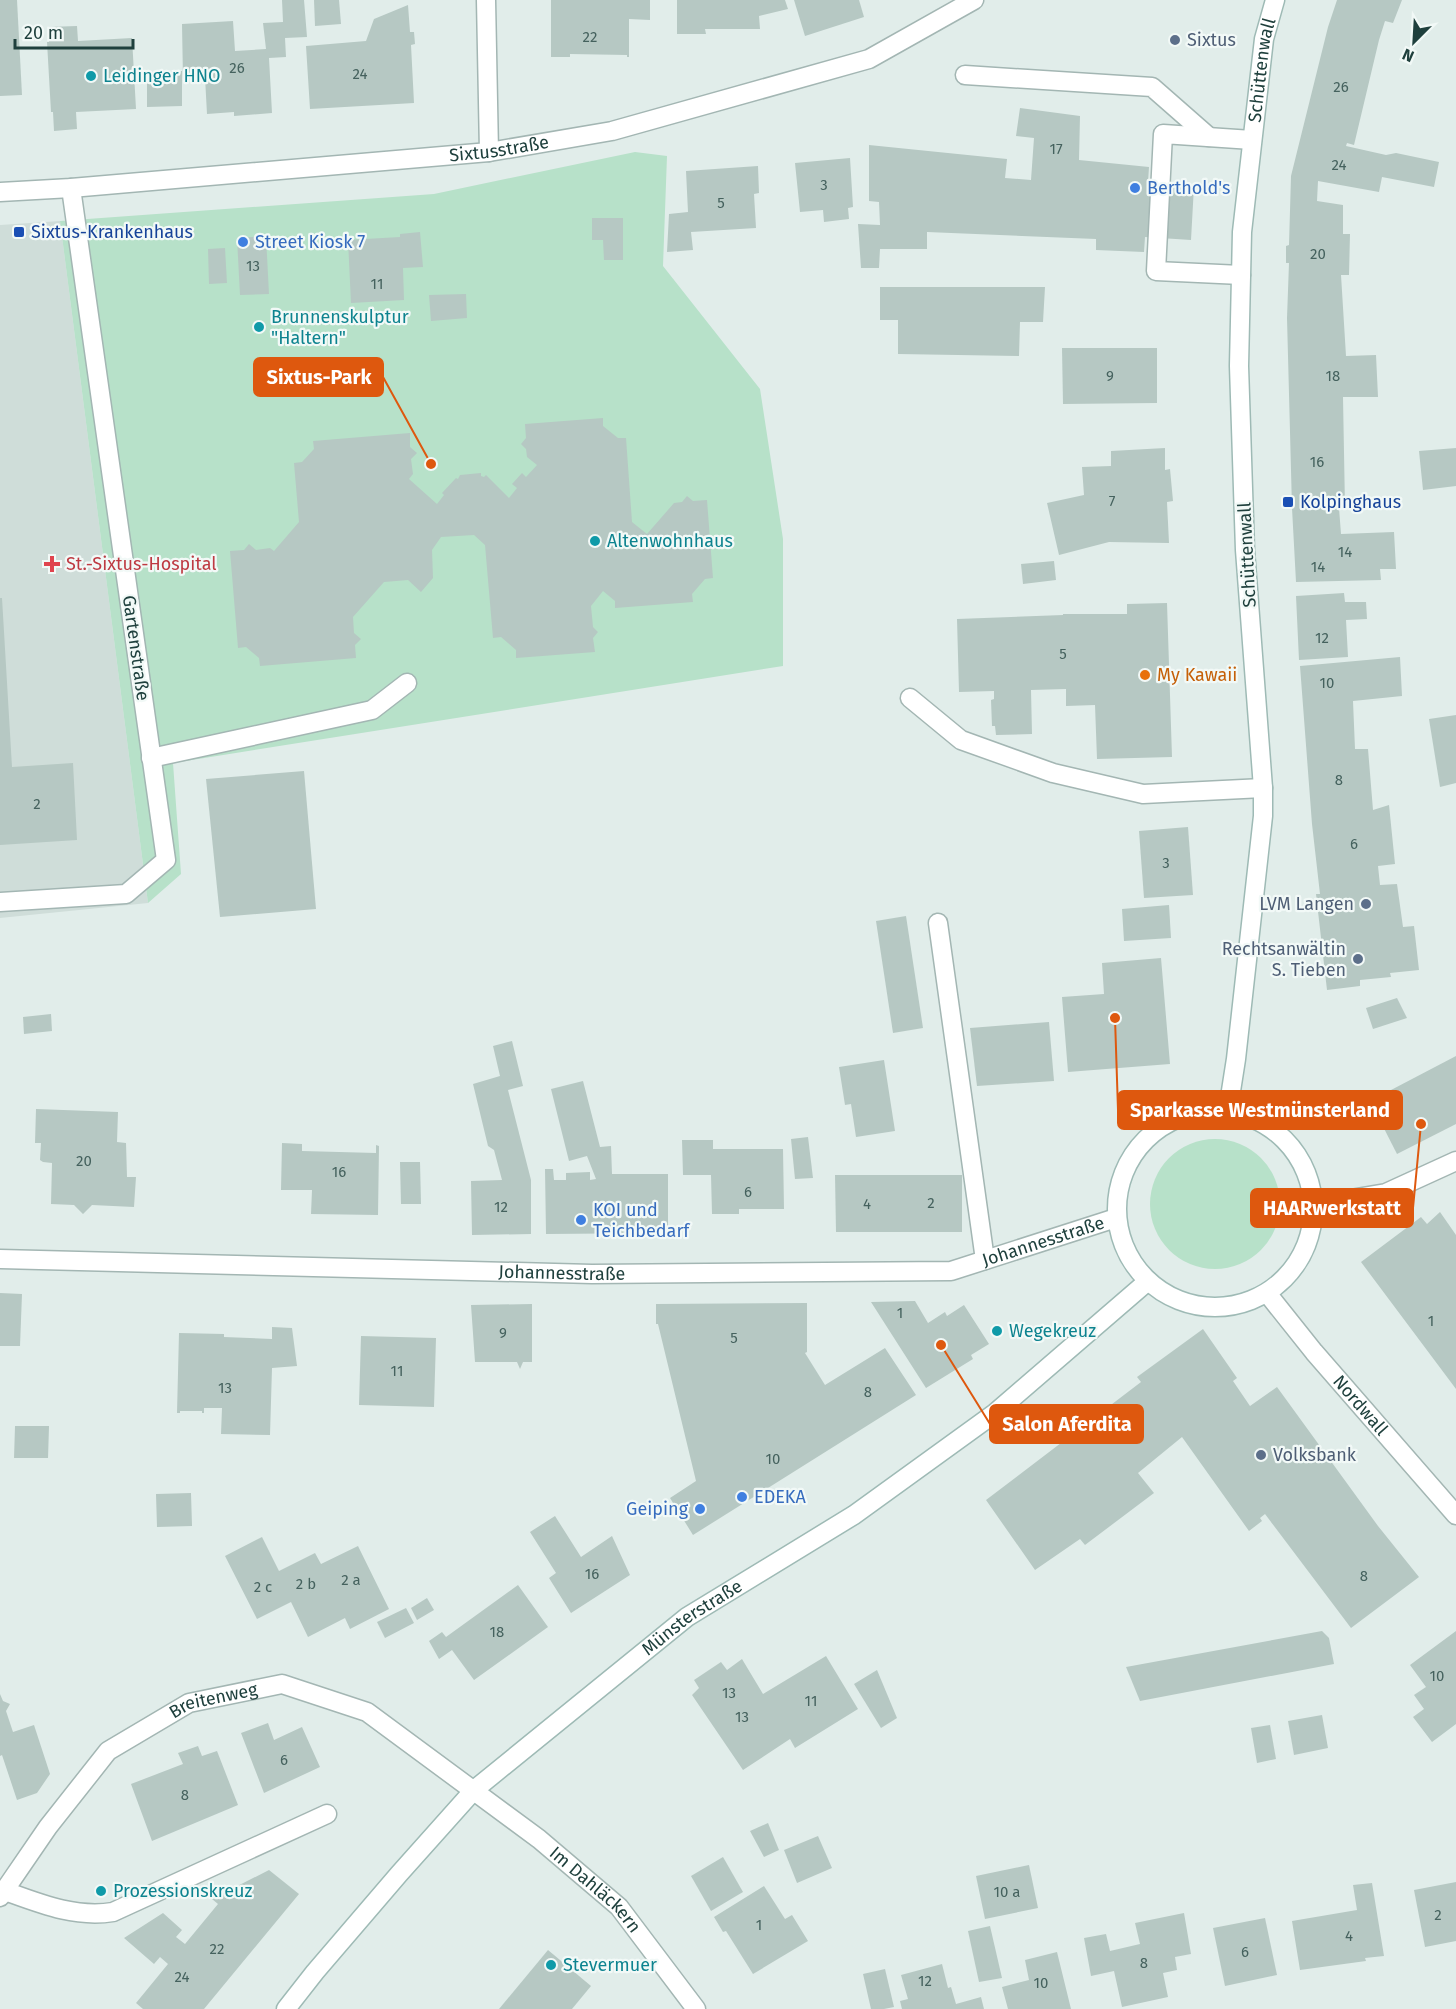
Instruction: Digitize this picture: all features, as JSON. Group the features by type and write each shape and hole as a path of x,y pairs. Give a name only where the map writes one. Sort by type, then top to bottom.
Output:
{"street":[{"path":"486,0 489,152"},
{"name":"Sixtusstraße","path":"0,192 71,188 489,152 612,131 869,59 974,0"},
{"name":"Schüttenwall","path":"1228,1110 1236,1059 1263,816 1263,788 1245,550 1239,366 1242,232 1264,39 1275,0"},
{"path":"965,75 1152,87 1209,137"},
{"path":"1241,275 1156,271 1163,134 1252,140"},
{"name":"Gartenstraße","path":"0,902 126,894 166,860 71,188"},
{"path":"151,758 372,710 407,682"},
{"path":"910,698 961,740 1053,773 1143,794 1263,788"},
{"path":"938,923 985,1260"},
{"path":"1228,1110 1255,1117 1278,1132 1298,1152 1310,1178 1315,1205 1309,1242 1290,1274 1267,1293 1232,1306 1202,1307 1173,1298 1148,1281 1126,1253 1116,1218 1119,1182 1134,1151 1160,1126 1192,1112 1228,1110"},
{"path":"1315,1205 1386,1193 1456,1161"},
{"name":"Johannesstraße","path":"0,1260 592,1274 951,1271 1116,1218"},
{"name":"Münsterstraße","path":"286,2009 399,1874 474,1790 687,1617 854,1515 986,1419 1148,1281"},
{"name":"Nordwall","path":"1267,1293 1314,1352 1456,1515"},
{"name":"Breitenweg","path":"327,1814 113,1912 80,1913 3,1894 48,1827 108,1750 189,1703 282,1684 367,1712 474,1790"},
{"name":"Im Dahläckern","path":"474,1790 539,1839 619,1907 696,2009"}],"shaded area":[{"name":"St.-Sixtus-Hospital","path":"60,221 148,903 0,918 0,225"}],"green space":[{"path":"635,152 667,156 663,266 760,389 783,539 783,666 173,763 181,874 148,903 60,221 434,194"},
{"path":"1215,1139 1240,1144 1261,1158 1275,1179 1280,1204 1275,1229 1261,1250 1240,1264 1215,1269 1190,1264 1169,1250 1155,1229 1150,1204 1155,1179 1169,1158 1190,1144"}],"building":[{"path":"0,0 17,0 22,95 0,96"},
{"path":"282,0 304,0 307,37 285,38 286,57 269,58 272,113 234,116 234,112 207,114 205,77 183,79 182,24 233,21 235,51 266,49 263,23 283,22"},
{"path":"314,0 339,0 341,24 315,26"},
{"path":"551,0 650,0 650,20 629,19 629,57 627,55 570,54 570,57 551,57"},
{"path":"677,0 785,0 788,9 759,16 760,29 705,29 706,34 677,34"},
{"path":"794,0 859,0 864,17 805,36"},
{"path":"1337,0 1402,0 1393,23 1385,21 1354,145 1347,143 1346,146 1386,155 1396,153 1439,162 1434,187 1382,177 1379,192 1318,181 1317,201 1343,205 1343,234 1350,234 1349,275 1341,275 1346,356 1376,355 1378,397 1343,397 1345,508 1339,508 1341,534 1394,532 1396,569 1380,569 1381,580 1296,582 1287,318 1289,263 1286,263 1286,246 1289,245 1291,176 1328,27"},
{"path":"408,5 410,32 414,32 415,44 411,45 414,103 310,109 306,46 366,41 374,19"},
{"name":"Leidinger HNO","path":"77,26 78,41 132,38 136,109 76,112 77,129 54,131 53,112 51,112 48,27"},
{"path":"182,71 182,106 147,107 147,72"},
{"path":"1020,108 1080,116 1079,160 1149,167 1148,182 1194,186 1191,240 1145,237 1144,252 1096,250 1096,239 927,232 927,249 880,249 879,268 861,268 858,224 880,225 879,202 869,201 869,145 1007,159 1005,178 1031,180 1034,138 1016,136"},
{"path":"850,158 853,207 848,208 849,219 824,222 823,210 800,212 795,163"},
{"path":"758,166 759,193 754,194 756,228 691,232 693,250 667,252 669,214 688,212 686,171"},
{"path":"592,218 623,218 623,260 604,260 603,240 592,240"},
{"path":"420,232 423,267 403,268 404,300 351,303 348,240 400,237 400,234"},
{"path":"266,236 269,294 240,295 237,238"},
{"path":"225,248 227,283 209,284 208,249"},
{"path":"880,287 1045,287 1043,322 1020,322 1019,356 898,354 898,320 880,320"},
{"path":"466,294 467,318 431,321 429,295"},
{"path":"1062,348 1157,348 1157,403 1063,404"},
{"name":"Altenwohnhaus","path":"603,418 603,426 618,438 626,438 632,522 647,534 674,503 682,502 687,496 693,501 707,500 713,578 705,579 692,594 693,602 615,608 615,601 603,591 591,606 593,627 598,632 593,638 595,652 516,658 516,650 501,637 493,638 485,545 474,535 441,537 432,550 433,578 421,592 408,580 384,582 353,617 354,633 361,639 355,645 356,658 260,666 259,658 246,647 238,648 230,551 244,550 249,544 256,550 270,548 274,551 299,522 294,463 302,462 314,449 313,441 410,433 410,447 417,453 411,459 413,474 409,479 437,504 444,495 442,493 460,475 481,473 481,476 486,475 509,498 517,488 512,484 522,473 526,477 537,465 527,457 526,449 521,444 526,438 525,424"},
{"path":"1165,448 1165,470 1170,469 1173,501 1167,502 1169,543 1109,542 1059,555 1047,503 1084,495 1082,467 1111,466 1111,451"},
{"path":"1456,448 1456,486 1423,490 1419,451"},
{"path":"1054,561 1056,580 1023,584 1021,564"},
{"path":"1344,593 1345,602 1366,602 1367,619 1346,620 1348,657 1299,660 1296,596"},
{"path":"0,598 2,598 12,767 73,763 77,840 0,845"},
{"path":"1167,603 1172,757 1097,759 1095,705 1066,706 1066,689 1031,690 1032,734 996,735 995,726 992,726 991,700 994,699 994,691 959,692 957,619 1063,614 1127,614 1127,604"},
{"path":"1400,657 1402,696 1353,701 1355,749 1368,749 1373,810 1389,805 1395,864 1378,866 1380,885 1397,884 1403,927 1414,926 1419,970 1390,973 1391,977 1360,980 1360,986 1327,990 1316,894 1320,894 1312,824 1300,666"},
{"path":"1456,715 1456,783 1440,787 1429,719"},
{"path":"304,771 316,909 220,917 206,779"},
{"path":"1188,827 1193,895 1144,898 1139,831"},
{"path":"1169,905 1171,938 1124,941 1122,909"},
{"path":"906,916 923,1028 893,1033 876,921"},
{"path":"1161,958 1170,1064 1068,1072 1062,997 1104,994 1102,963"},
{"path":"1397,998 1407,1018 1373,1029 1366,1008"},
{"path":"51,1014 52,1031 24,1034 23,1017"},
{"path":"1049,1022 1054,1081 977,1086 970,1028"},
{"path":"512,1041 523,1086 508,1090 531,1180 531,1234 472,1235 471,1181 502,1180 494,1150 488,1146 473,1084 500,1076 493,1046"},
{"path":"1456,1056 1456,1124 1397,1154 1370,1101"},
{"path":"884,1060 895,1131 856,1137 851,1104 845,1105 839,1067"},
{"path":"583,1081 600,1147 611,1146 612,1174 668,1174 668,1233 546,1234 545,1169 553,1169 554,1180 566,1180 566,1173 590,1172 590,1180 596,1179 587,1156 569,1161 551,1089"},
{"path":"36,1109 118,1112 117,1142 126,1143 127,1177 136,1177 134,1207 92,1205 83,1214 74,1205 51,1204 52,1163 40,1160 41,1143 35,1143"},
{"path":"808,1137 813,1178 795,1179 791,1139"},
{"path":"682,1140 713,1140 713,1149 783,1149 784,1209 739,1209 739,1214 712,1214 711,1175 683,1175"},
{"path":"282,1143 302,1144 302,1151 376,1153 376,1145 379,1146 378,1215 311,1214 312,1190 281,1190"},
{"path":"400,1162 420,1162 421,1204 401,1204"},
{"path":"835,1175 962,1175 962,1232 836,1232"},
{"path":"1440,1212 1456,1235 1456,1389 1361,1262 1421,1217 1427,1224"},
{"path":"0,1293 22,1294 20,1346 0,1346"},
{"path":"915,1301 928,1323 945,1312 947,1316 964,1305 989,1344 971,1355 973,1359 926,1388 871,1302"},
{"path":"807,1303 807,1352 805,1353 825,1385 885,1348 916,1395 693,1535 670,1498 696,1481 658,1324 656,1324 656,1304"},
{"path":"532,1304 532,1362 523,1362 520,1369 517,1362 475,1362 471,1305"},
{"path":"272,1327 292,1328 297,1366 272,1368 270,1435 221,1434 222,1408 204,1408 204,1413 202,1411 180,1411 177,1413 179,1333 224,1334 224,1337 272,1339"},
{"name":"Volksbank","path":"1203,1329 1237,1378 1233,1381 1250,1406 1277,1387 1378,1526 1419,1577 1351,1628 1265,1514 1260,1518 1262,1521 1249,1531 1182,1437 1138,1473 1154,1493 1085,1545 1080,1539 1035,1570 986,1500 1141,1382 1137,1377"},
{"path":"361,1336 436,1338 434,1407 359,1405"},
{"path":"15,1426 49,1426 48,1458 14,1458"},
{"path":"191,1493 192,1526 157,1527 156,1494"},
{"path":"555,1516 581,1557 612,1536 630,1575 571,1613 549,1578 556,1573 530,1532"},
{"path":"262,1537 279,1571 315,1553 321,1564 358,1546 389,1609 350,1629 345,1618 308,1637 291,1602 257,1619 225,1556"},
{"path":"518,1585 548,1627 474,1680 452,1650 439,1659 429,1641 442,1632 446,1637"},
{"path":"427,1598 434,1610 417,1620 411,1608"},
{"path":"406,1608 414,1623 385,1638 377,1622"},
{"path":"1322,1631 1329,1638 1334,1664 1140,1701 1126,1667"},
{"path":"1456,1631 1456,1724 1432,1742 1413,1717 1424,1709 1414,1695 1426,1687 1410,1665"},
{"path":"826,1656 858,1709 795,1748 790,1739 743,1770 692,1695 699,1688 694,1680 721,1662 727,1670 742,1659 763,1694"},
{"path":"877,1670 897,1718 881,1728 854,1684"},
{"path":"0,1694 3,1701 10,1704 6,1711 13,1732 34,1725 50,1774 37,1793 17,1800 2,1755 0,1756"},
{"path":"1322,1715 1328,1748 1294,1755 1288,1721"},
{"path":"268,1723 274,1740 302,1727 320,1767 264,1793 241,1733"},
{"path":"1270,1725 1276,1759 1257,1763 1251,1728"},
{"path":"198,1746 202,1756 217,1751 238,1805 152,1841 131,1784 183,1764 178,1753"},
{"path":"768,1823 779,1850 764,1857 750,1831"},
{"path":"818,1836 832,1868 797,1883 784,1850"},
{"path":"723,1857 743,1892 711,1911 691,1876"},
{"path":"1029,1865 1038,1908 985,1919 976,1876"},
{"path":"269,1870 299,1894 204,2009 143,2009 136,2003 168,1964 160,1957 154,1964 124,1938 163,1913 182,1930 176,1937 185,1944 218,1904 212,1899"},
{"path":"1456,1882 1456,1941 1425,1947 1414,1890"},
{"path":"1372,1883 1384,1956 1365,1958 1366,1961 1300,1970 1292,1921 1357,1910 1353,1885"},
{"path":"764,1886 785,1919 792,1915 808,1941 753,1974 726,1931 723,1932 714,1917"},
{"path":"1184,1913 1191,1954 1175,1957 1177,1970 1163,1973 1168,1997 1122,2007 1114,1971 1091,1976 1084,1938 1106,1934 1110,1951 1140,1944 1135,1923"},
{"path":"1265,1918 1277,1975 1225,1986 1213,1928"},
{"path":"990,1926 1002,1978 979,1982 968,1931"},
{"name":"Stevermuer","path":"548,1950 591,1986 572,2009 499,2009"},
{"path":"1057,1952 1071,2009 1008,2009 1002,1987 1029,1980 1025,1960"},
{"path":"942,1964 948,1988 951,1987 956,2004 981,1997 984,2009 902,2009 900,2001 908,1999 901,1975"},
{"path":"885,1969 894,2007 871,2009 863,1974"}],"place":[{"name":"Sixtus","path":"1175,40"},
{"name":"Leidinger HNO","path":"91,76"},
{"name":"Berthold's","path":"1135,188"},
{"name":"Sixtus-Krankenhaus","path":"19,232"},
{"name":"Street Kiosk 7","path":"243,242"},
{"name":"Brunnenskulptur \"Haltern\"","path":"259,327"},
{"name":"Sixtus-Park","path":"431,464"},
{"name":"Kolpinghaus","path":"1288,502"},
{"name":"Altenwohnhaus","path":"595,541"},
{"name":"St.-Sixtus-Hospital","path":"52,564"},
{"name":"My Kawaii","path":"1145,675"},
{"name":"LVM Langen","path":"1366,904"},
{"name":"Rechtsanwältin S. Tieben","path":"1358,959"},
{"name":"Sparkasse Westmünsterland","path":"1115,1018"},
{"name":"HAARwerkstatt","path":"1421,1124"},
{"name":"KOI und Teichbedarf","path":"581,1220"},
{"name":"Wegekreuz","path":"997,1331"},
{"name":"Salon Aferdita","path":"941,1345"},
{"name":"Volksbank","path":"1261,1455"},
{"name":"EDEKA","path":"742,1497"},
{"name":"Geiping","path":"700,1509"},
{"name":"Prozessionskreuz","path":"101,1891"},
{"name":"Stevermuer","path":"551,1965"}]}
